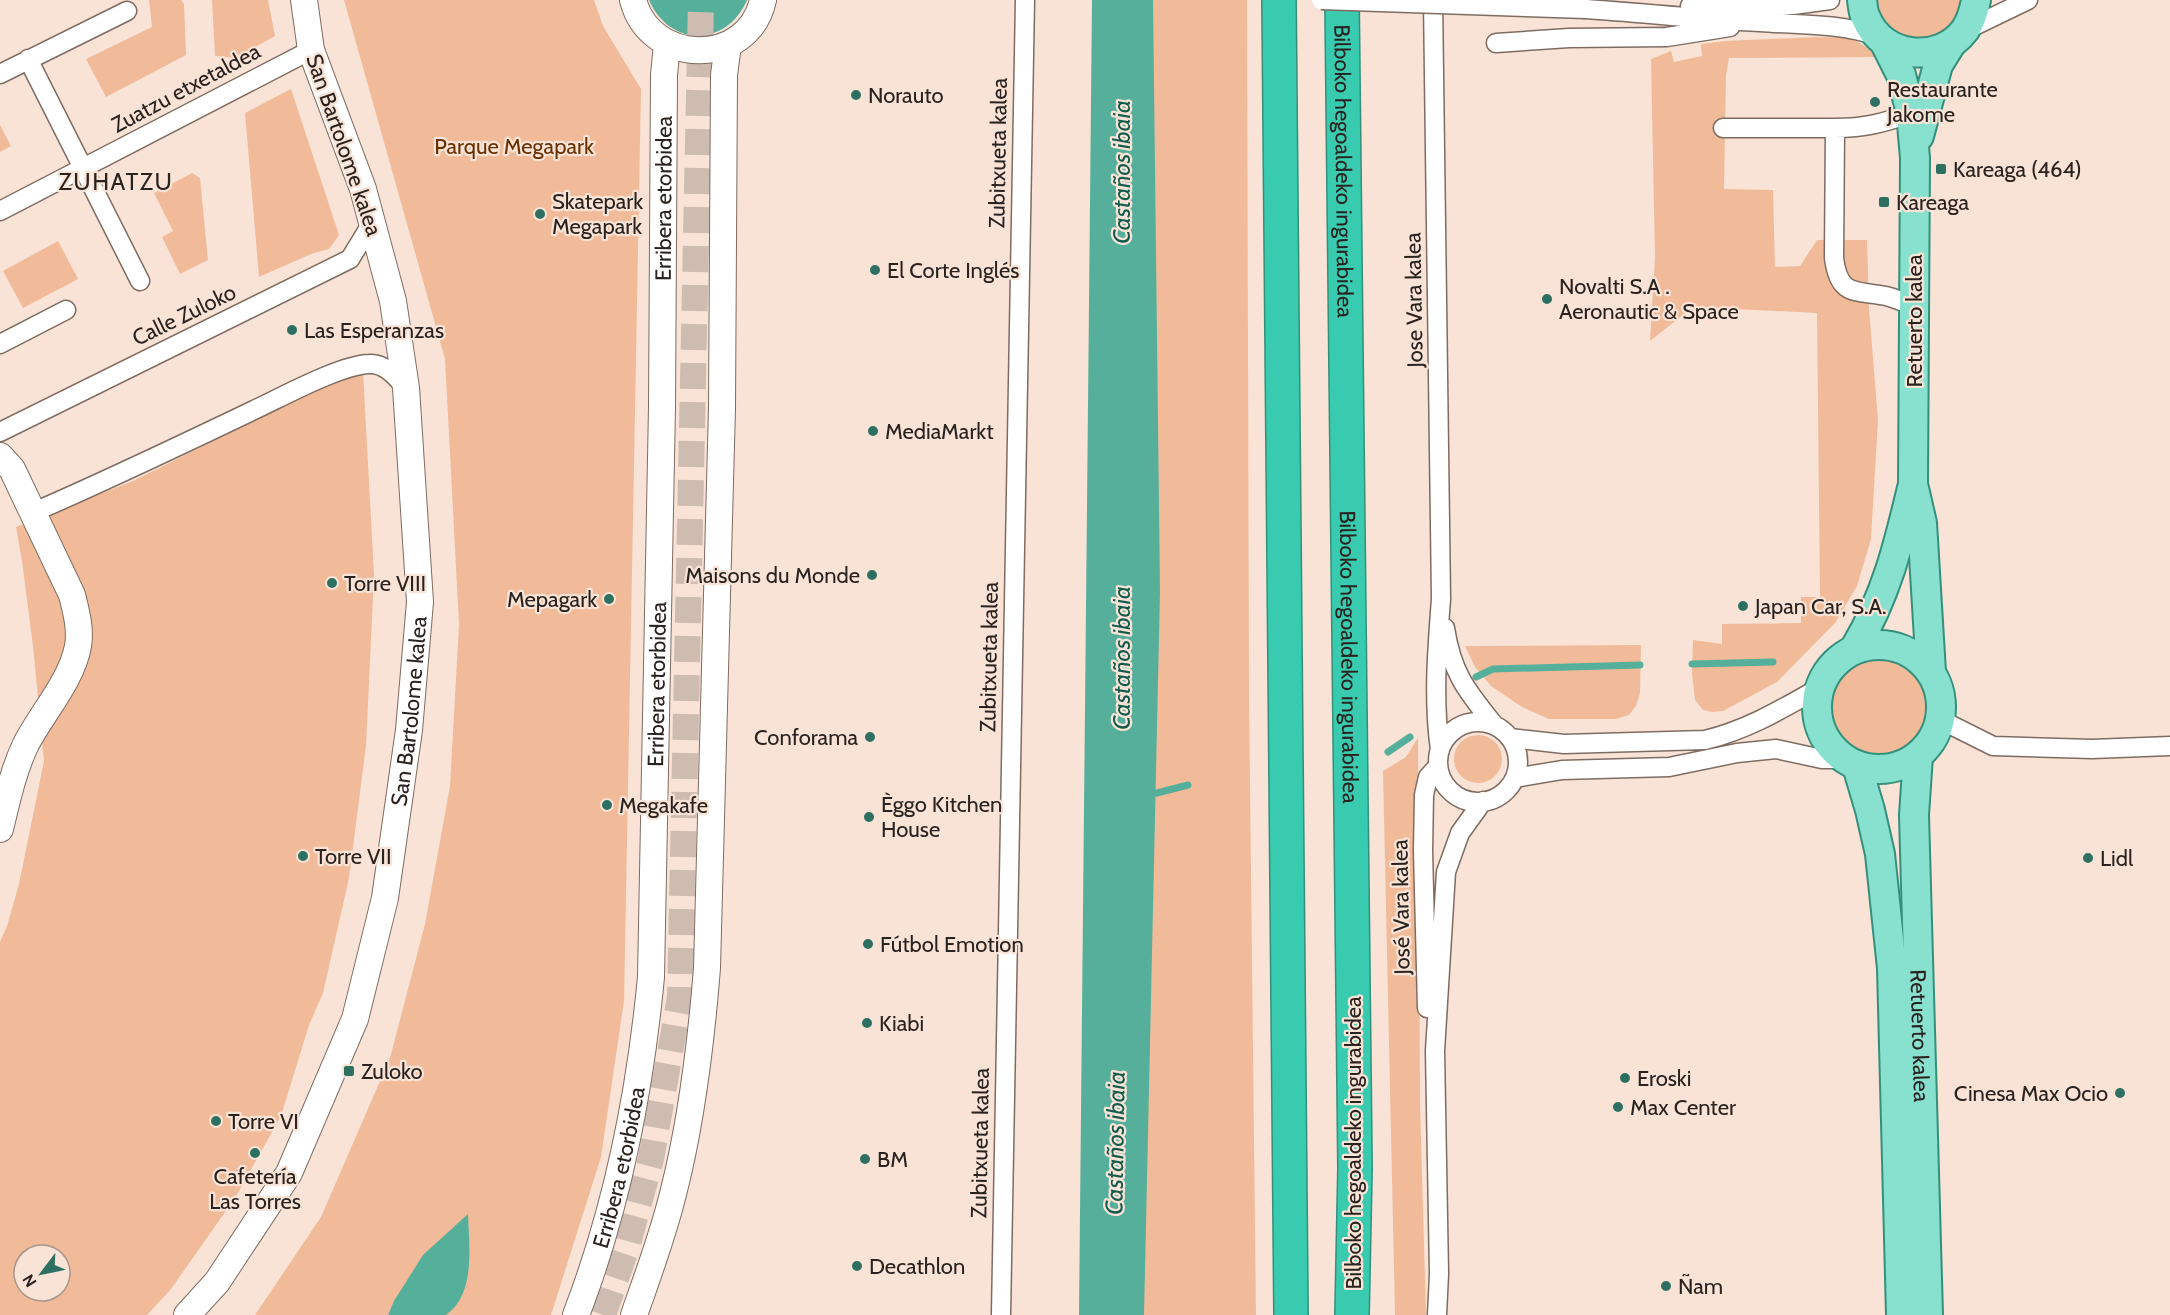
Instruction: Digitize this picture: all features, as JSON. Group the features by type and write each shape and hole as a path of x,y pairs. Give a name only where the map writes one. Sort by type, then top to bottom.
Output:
{"highway":[{"path":"1279,0 1290,1304"},
{"name":"Bilboko hegoaldeko ingurabidea","path":"1342,0 1355,1168 1352,1315"},
{"path":"1355,1168 1370,1315"}],"main road":[{"name":"Retuerto kalea","path":"1862,0 1866,18 1901,75 1911,113 1915,158 1913,483"},
{"name":"Retuerto kalea","path":"1915,158 1926,105 1938,65 1973,14 1976,0"},
{"path":"1881,40 1904,52 1917,54 1933,52 1957,37"},
{"path":"1855,648 1875,611 1894,564 1913,483"},
{"path":"1913,483 1922,523 1931,672 1940,695 1941,720 1933,740 1918,756 1900,767 1878,770 1850,763 1829,745 1820,727 1816,708 1819,688 1827,671 1840,658 1855,648 1876,644 1898,647 1917,657 1931,672"},
{"name":"Retuerto kalea","path":"1918,756 1914,815 1928,1315"},
{"name":"Retuerto kalea","path":"1850,763 1880,854 1892,968 1901,1315"}],"street":[{"name":"San Bartolome kalea","path":"187,1315 217,1282 289,1173 355,1019 385,898 409,730 420,602 406,388 393,301 363,189 311,50 304,0"},
{"path":"633,0 636,12 649,30 667,44 687,51 708,51 728,45 742,36 753,24 764,0"},
{"name":"Zubitxueta kalea","path":"1001,1315 1025,0"},
{"path":"1321,0 1586,9 1816,25 1862,31 1881,40"},
{"name":"Jose Vara kalea","path":"1433,0 1441,599 1436,664 1439,758"},
{"path":"1768,0 1793,2"},
{"path":"1586,9 1830,0"},
{"path":"1957,37 2028,0"},
{"path":"0,74 127,11"},
{"path":"1496,43 1569,38 1667,37 1761,22"},
{"name":"Erribera etorbidea","path":"576,1315 620,1178 641,1065 651,977 662,431 664,75 667,44"},
{"path":"634,1315 673,1194 686,1136 702,1031 706,979 722,408 724,75 728,45"},
{"name":"Zuatzu etxetaldea","path":"0,211 311,50"},
{"path":"28,59 140,280"},
{"path":"1723,128 1862,128 1911,113"},
{"path":"1835,128 1834,258 1836,273 1843,284 1852,290 1866,295 1886,296 1914,306"},
{"name":"Calle Zuloko","path":"0,432 350,259 372,223"},
{"path":"0,344 66,310"},
{"path":"34,512 121,474 312,383 352,367 370,363 390,370 406,388"},
{"path":"0,456 12,469 34,512 72,595 78,617 78,645 72,667 26,745 10,786 0,829"},
{"name":"Jose Vara kalea","path":"1441,599 1447,644 1456,671 1466,690 1495,726"},
{"path":"1510,738 1564,744 1705,740 1753,724 1819,688"},
{"path":"1941,720 1994,746 2092,748 2170,746"},
{"path":"1479,722 1495,726 1510,738 1518,757 1515,778 1508,788 1498,796 1483,801 1470,801 1449,789 1442,778 1439,758 1448,736 1456,728 1467,723 1479,722"},
{"path":"1515,778 1562,770 1669,766 1737,753 1776,749 1850,763"},
{"name":"José Vara kalea","path":"1435,1051 1427,1013 1423,851 1424,795 1428,777 1439,758"},
{"name":"José Vara kalea","path":"1439,1274 1435,1051 1446,872 1460,832 1483,801"},
{"path":"1437,1315 1439,1274"},
{"path":"1439,1274 1448,1315"}],"green space":[{"path":"149,0 181,0 184,4 186,55 106,97 86,59 152,27"},
{"path":"212,0 268,0 275,36 235,58 215,56"},
{"name":"Parque Megapark","path":"344,0 594,0 603,26 641,89 624,1001 601,1157 551,1315 255,1315 321,1217 390,1058 425,924 450,786 459,624 445,359"},
{"path":"1153,0 1247,0 1249,697 1256,1315 1142,1315"},
{"path":"1873,0 1960,0 1959,10 1953,23 1942,34 1914,42 1887,31"},
{"path":"1817,37 1850,39 1878,57 1729,58 1726,76 1724,189 1773,190 1775,267 1800,266 1817,240 1867,240 1869,309 1878,420 1871,539 1857,586 1835,623 1777,682 1723,711 1712,712 1703,710 1695,700 1692,673 1693,640 1722,644 1722,624 1801,623 1801,597 1820,597 1817,313 1693,307 1650,341 1655,257 1651,59 1671,51 1674,62 1702,56 1701,44"},
{"path":"291,89 339,235 329,249 311,254 259,277 245,113"},
{"path":"0,125 11,146 0,152"},
{"path":"192,173 200,178 208,260 180,274 162,237 173,231 154,193"},
{"path":"58,241 78,279 23,308 3,271"},
{"path":"363,371 374,575 366,746 349,878 323,993 309,1025 281,1116 235,1198 171,1289 147,1315 0,1315 0,942 19,884 44,761 33,646 16,527 133,481 345,375"},
{"path":"1641,645 1640,693 1636,706 1629,715 1616,719 1549,719 1522,707 1491,686 1475,667 1465,646"},
{"path":"1879,660 1897,663 1912,674 1923,689 1926,707 1923,725 1912,740 1897,751 1879,754 1861,751 1846,740 1835,725 1832,707 1835,689 1846,674 1861,663"},
{"path":"1478,735 1495,742 1502,759 1495,776 1478,783 1461,776 1454,759 1461,742"},
{"path":"1418,738 1420,1103 1426,1315 1395,1315 1383,771 1406,757"}],"water":[{"path":"649,0 747,0 738,15 726,27 698,36 670,27 658,16"},
{"name":"Castaños ibaia","path":"1092,0 1153,0 1160,591 1144,1315 1079,1315"},
{"path":"468,1214 469,1269 462,1295 456,1306 446,1315 388,1315 394,1301 423,1255"}],"waterway":[{"path":"1692,664 1773,662"},
{"path":"1476,677 1493,669 1640,665"},
{"path":"1388,752 1410,737"},
{"path":"1149,795 1188,785"}],"tunnel":[{"path":"603,1315 627,1247 651,1159 680,997 701,0"}],"place":[{"name":"Norauto","path":"856,95"},
{"name":"Restaurante Jakome","path":"1875,102"},
{"name":"Kareaga (464)","path":"1941,169"},
{"name":"Kareaga","path":"1884,202"},
{"name":"Skatepark Megapark","path":"540,214"},
{"name":"El Corte Inglés","path":"875,270"},
{"name":"Novalti S.A . Aeronautic & Space","path":"1547,299"},
{"name":"Las Esperanzas","path":"292,330"},
{"name":"MediaMarkt","path":"873,431"},
{"name":"Maisons du Monde","path":"872,575"},
{"name":"Torre VIII","path":"332,583"},
{"name":"Mepagark","path":"609,599"},
{"name":"Japan Car, S.A.","path":"1743,606"},
{"name":"Conforama","path":"870,737"},
{"name":"Megakafe","path":"607,805"},
{"name":"Èggo Kitchen House","path":"869,817"},
{"name":"Torre VII","path":"303,856"},
{"name":"Lidl","path":"2088,858"},
{"name":"Fútbol Emotion","path":"868,944"},
{"name":"Kiabi","path":"867,1023"},
{"name":"Zuloko","path":"349,1071"},
{"name":"Eroski","path":"1625,1078"},
{"name":"Cinesa Max Ocio","path":"2120,1093"},
{"name":"Max Center","path":"1618,1107"},
{"name":"Torre VI","path":"216,1121"},
{"name":"Cafetería Las Torres","path":"255,1153"},
{"name":"BM","path":"865,1159"},
{"name":"Decathlon","path":"857,1266"},
{"name":"Ñam","path":"1666,1286"}],"district":[{"name":"ZUHATZU","path":"116,181"}]}
